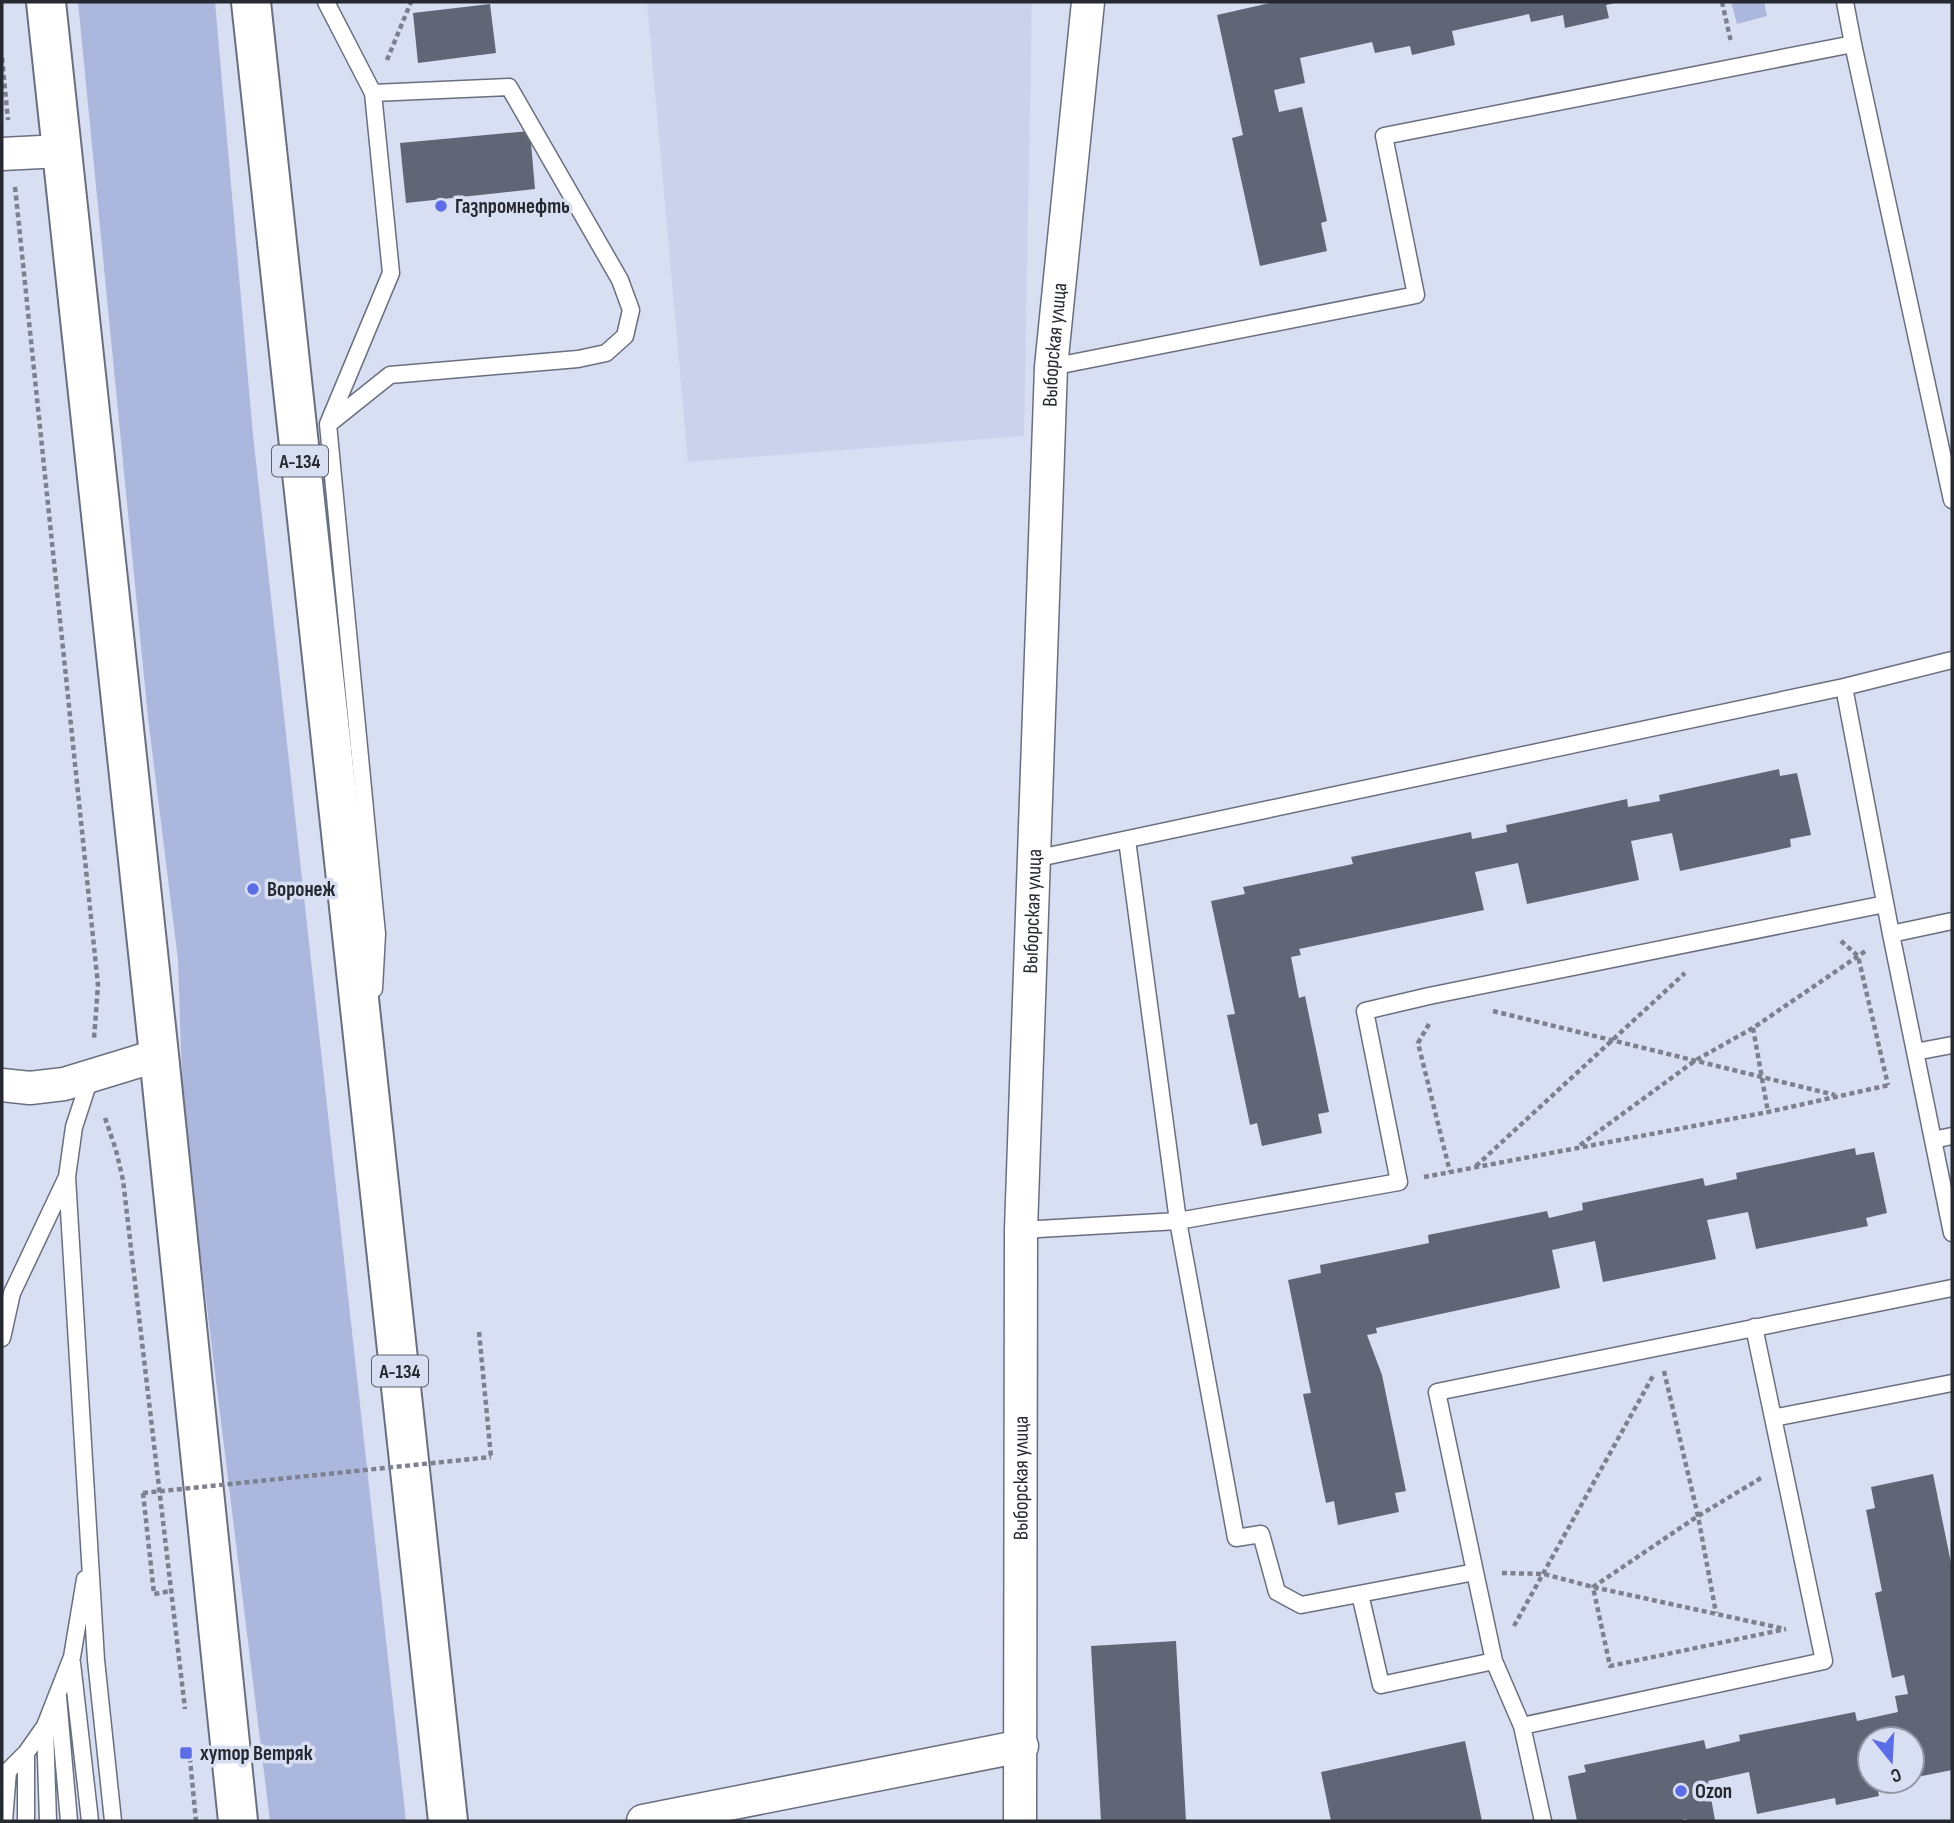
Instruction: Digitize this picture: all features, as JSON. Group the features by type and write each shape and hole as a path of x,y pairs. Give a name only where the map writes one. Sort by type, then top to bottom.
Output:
{"highway":[{"path":"46,2 238,1821"},
{"name":"А-134","path":"251,2 448,1821"}],"street":[{"name":"Выборская улица","path":"1020,1821 1021,1230 1051,367 1088,2"},
{"path":"7,154 61,151"},
{"path":"2,1084 30,1088 64,1084 159,1055"},
{"path":"643,1821 1021,1746"}],"lane":[{"path":"327,2 373,93 391,273 328,424 377,934 368,1100"},
{"path":"1845,2 1952,500"},
{"path":"1051,367 1416,295 1384,136 1853,44"},
{"path":"328,424 390,375 578,359 606,353 625,336 631,310 620,280 509,87 373,93"},
{"path":"1034,859 1844,687 1952,660"},
{"path":"1844,687 1952,1231"},
{"path":"1127,840 1178,1221 1236,1538 1261,1534 1277,1592 1301,1605 1475,1572"},
{"path":"1021,1230 1178,1221 1399,1182 1365,1011 1885,904"},
{"path":"1891,934 1952,921"},
{"path":"1915,1052 1952,1045"},
{"path":"90,1078 74,1127 67,1177 96,1660 113,1821"},
{"path":"1933,1140 1952,1136"},
{"path":"2,1338 12,1293 67,1177"},
{"path":"1543,1821 1522,1726 1494,1661 1437,1392 1952,1288"},
{"path":"1522,1726 1824,1661 1754,1327"},
{"path":"1773,1418 1952,1383"},
{"path":"4,1821 8,1771 26,1753 45,1726 72,1657 90,1552"},
{"path":"1360,1594 1381,1685 1494,1661"},
{"path":"72,1657 90,1821"},
{"path":"58,1695 69,1821"},
{"path":"45,1726 48,1821"},
{"path":"26,1753 26,1821"}],"path":[{"path":"373,93 411,2"},
{"path":"1722,2 1736,67"},
{"path":"2,58 7,154 98,985 90,1078 116,1150 123,1180 186,1718"},
{"path":"1576,1148 1696,1060 1753,1028 1891,934"},
{"path":"1830,943 1843,940 1858,956 1888,1085"},
{"path":"1475,1167 1688,970 1675,973"},
{"path":"1498,1006 1485,1009 1696,1060 1761,1079 1839,1096"},
{"path":"1431,1020 1419,1042 1450,1172"},
{"path":"1753,1028 1768,1111"},
{"path":"1399,1182 1920,1079"},
{"path":"171,1591 154,1594 143,1493 491,1457 479,1332"},
{"path":"1494,1661 1662,1361 1698,1516 1716,1613"},
{"path":"1593,1587 1698,1516 1783,1465"},
{"path":"1475,1572 1544,1574 1786,1629 1821,1645"},
{"path":"1593,1587 1610,1666 1786,1629"},
{"path":"189,1744 195,1821"}],"shaded area":[{"path":"78,2 215,2 253,435 406,1821 270,1821 183,1112 178,960 148,718"},
{"path":"647,2 1032,2 1024,436 688,462"},
{"path":"1731,2 1764,2 1767,16 1737,24"}],"building":[{"path":"1274,2 1615,3 1606,5 1609,18 1565,28 1563,15 1531,22 1529,14 1452,31 1455,45 1412,55 1410,46 1375,53 1372,42 1300,58 1305,83 1274,90 1279,112 1302,107 1327,221 1321,223 1327,251 1260,266 1232,138 1243,135 1217,15"},
{"path":"490,4 496,53 418,63 413,13"},
{"path":"530,131 535,189 406,203 400,143"},
{"path":"1779,769 1780,776 1797,773 1811,835 1790,839 1791,847 1680,871 1672,833 1631,841 1639,880 1527,904 1518,863 1475,872 1484,910 1299,949 1301,955 1291,957 1299,998 1305,996 1329,1112 1318,1114 1322,1133 1262,1146 1257,1123 1250,1125 1227,1015 1235,1014 1211,901 1245,894 1243,887 1353,864 1351,857 1471,832 1472,839 1507,832 1506,825 1627,799 1628,807 1660,801 1659,795"},
{"path":"1855,1148 1856,1155 1874,1152 1887,1213 1866,1218 1868,1226 1756,1249 1748,1212 1707,1220 1716,1259 1603,1282 1595,1241 1552,1250 1560,1288 1376,1328 1377,1333 1367,1335 1382,1375 1406,1491 1395,1493 1399,1512 1338,1525 1334,1501 1326,1503 1303,1394 1311,1393 1288,1280 1321,1273 1320,1265 1429,1243 1428,1235 1547,1211 1549,1218 1583,1210 1582,1203 1703,1178 1705,1186 1737,1179 1736,1173"},
{"path":"1933,1474 1952,1568 1952,1770 1926,1775 1926,1725 1856,1725 1856,1795 1879,1796 1836,1805 1835,1798 1757,1814 1749,1772 1708,1781 1715,1820 1577,1821 1568,1776 1586,1772 1584,1765 1704,1740 1706,1749 1740,1741 1739,1735 1855,1712 1857,1721 1898,1712 1895,1696 1908,1694 1904,1675 1892,1678 1875,1593 1882,1591 1866,1510 1875,1508 1871,1487"},
{"path":"1176,1641 1186,1821 1101,1821 1091,1646"},
{"path":"1465,1741 1482,1821 1331,1821 1321,1772"}],"place":[{"name":"Газпромнефть","path":"441,206"},
{"name":"Воронеж","path":"253,889"},
{"name":"хутор Ветряк","path":"186,1753"},
{"name":"Ozon","path":"1681,1791"}]}
